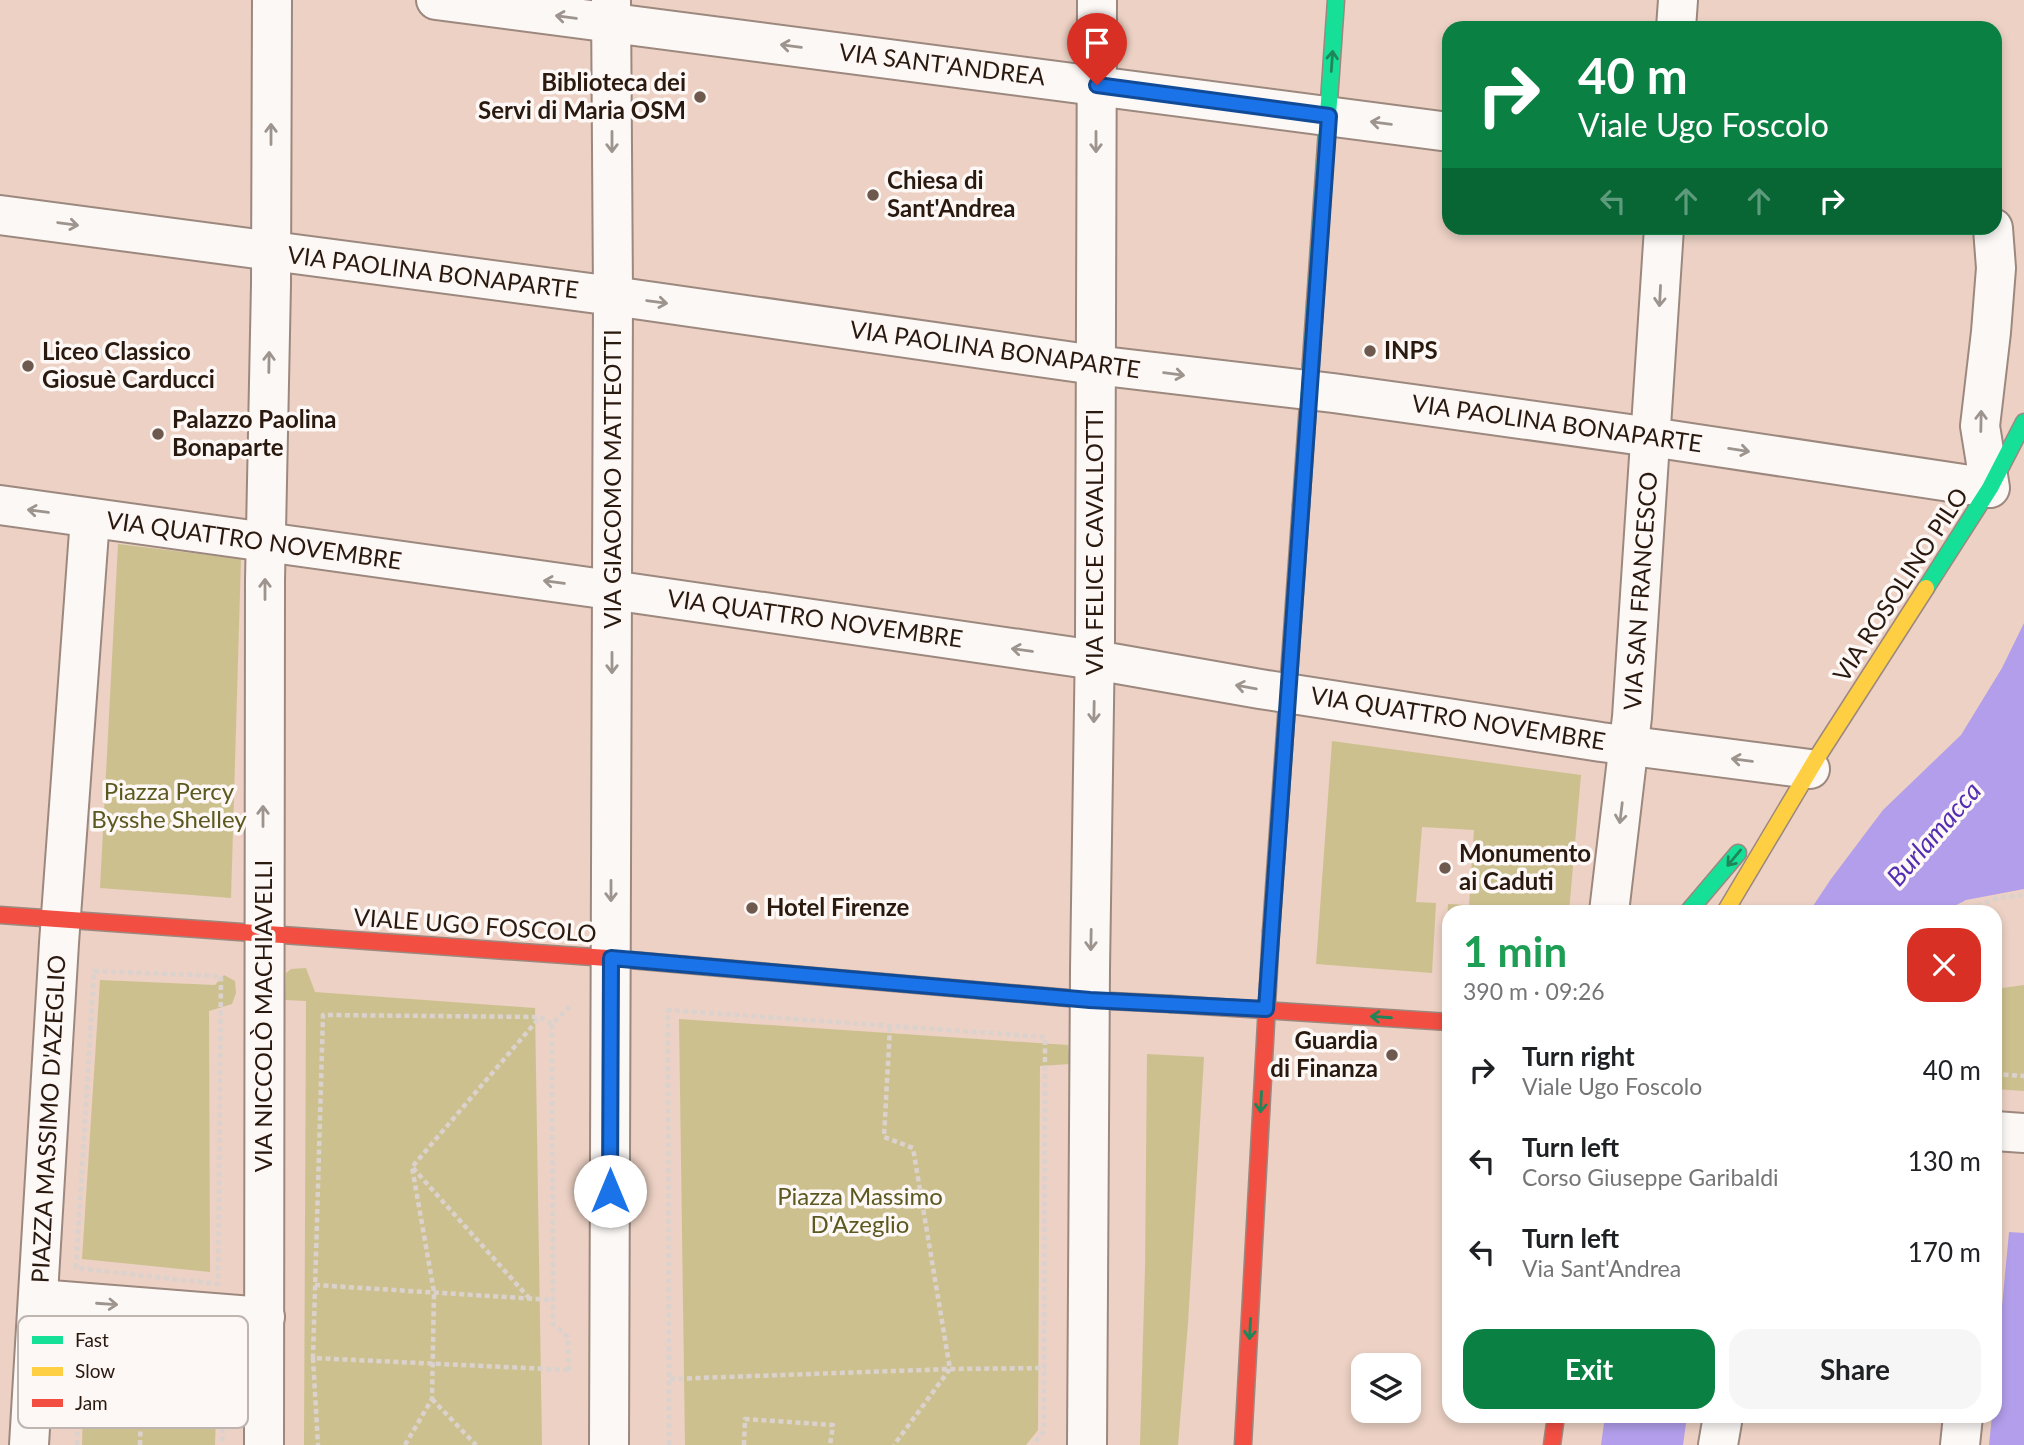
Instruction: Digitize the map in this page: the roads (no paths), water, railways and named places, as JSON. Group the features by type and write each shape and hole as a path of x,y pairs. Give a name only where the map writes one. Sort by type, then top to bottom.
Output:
{"street":[{"name":"VIA NICCOLÒ MACHIAVELLI","path":"264,1445 265,542 272,0"},
{"name":"VIA SANT'ANDREA","path":"436,0 611,11 1097,85 1442,131"},
{"name":"VIA FELICE CAVALLOTTI","path":"1090,1000 1095,660 1097,0"},
{"path":"1243,1445 1266,1009 1336,0"},
{"path":"1676,21 1678,0"},
{"name":"VIA GIACOMO MATTEOTTI","path":"611,11 614,296 611,958"},
{"name":"VIA PAOLINA BONAPARTE","path":"0,215 614,296 1095,365 1309,389 1990,488"},
{"name":"VIA SAN FRANCESCO","path":"1610,905 1629,745 1664,235"},
{"path":"1990,488 1980,426 2008,327 1996,268 1994,235"},
{"name":"VIA ROSOLINO PILO","path":"1729,905 1810,769 1990,488 2024,422"},
{"name":"VIA QUATTRO NOVEMBRE","path":"0,505 1095,660 1629,745 1810,769"},
{"name":"PIAZZA MASSIMO D'AZEGLIO","path":"37,1316 61,919 90,518"},
{"name":"VIA ROSOLINO PILO","path":"1694,905 1810,769"},
{"name":"VIALE UGO FOSCOLO","path":"0,915 611,958 1090,1000 1442,1021"},
{"path":"609,1445 611,958"},
{"path":"1087,1445 1090,1000"},
{"path":"2002,1131 2024,1133"},
{"path":"38,1299 265,1317"},
{"path":"1552,1445 1555,1423"},
{"path":"1718,1445 1722,1423"},
{"path":"1961,1445 1963,1423"}],"water":[{"name":"Burlamacca","path":"2024,623 2024,889 1966,900 1956,905 1814,905 1883,810 1961,735 2002,668"},
{"path":"2009,1232 2024,1233 2024,1445 1989,1445 1991,1423 2002,1423 2002,1306"},
{"path":"1604,1423 1686,1423 1683,1445 1601,1445"}],"place":[{"name":"Biblioteca dei Servi di Maria OSM","path":"700,97"},
{"name":"Chiesa di Sant'Andrea","path":"873,195"},
{"name":"INPS","path":"1370,351"},
{"name":"Liceo Classico Giosuè Carducci","path":"28,366"},
{"name":"Palazzo Paolina Bonaparte","path":"158,434"},
{"name":"Monumento ai Caduti","path":"1445,868"},
{"name":"Hotel Firenze","path":"752,908"},
{"name":"Guardia di Finanza","path":"1392,1055"}],"park label":[{"name":"Piazza Percy Bysshe Shelley","path":"169,806"},
{"name":"Piazza Massimo D'Azeglio","path":"860,1211"}]}
